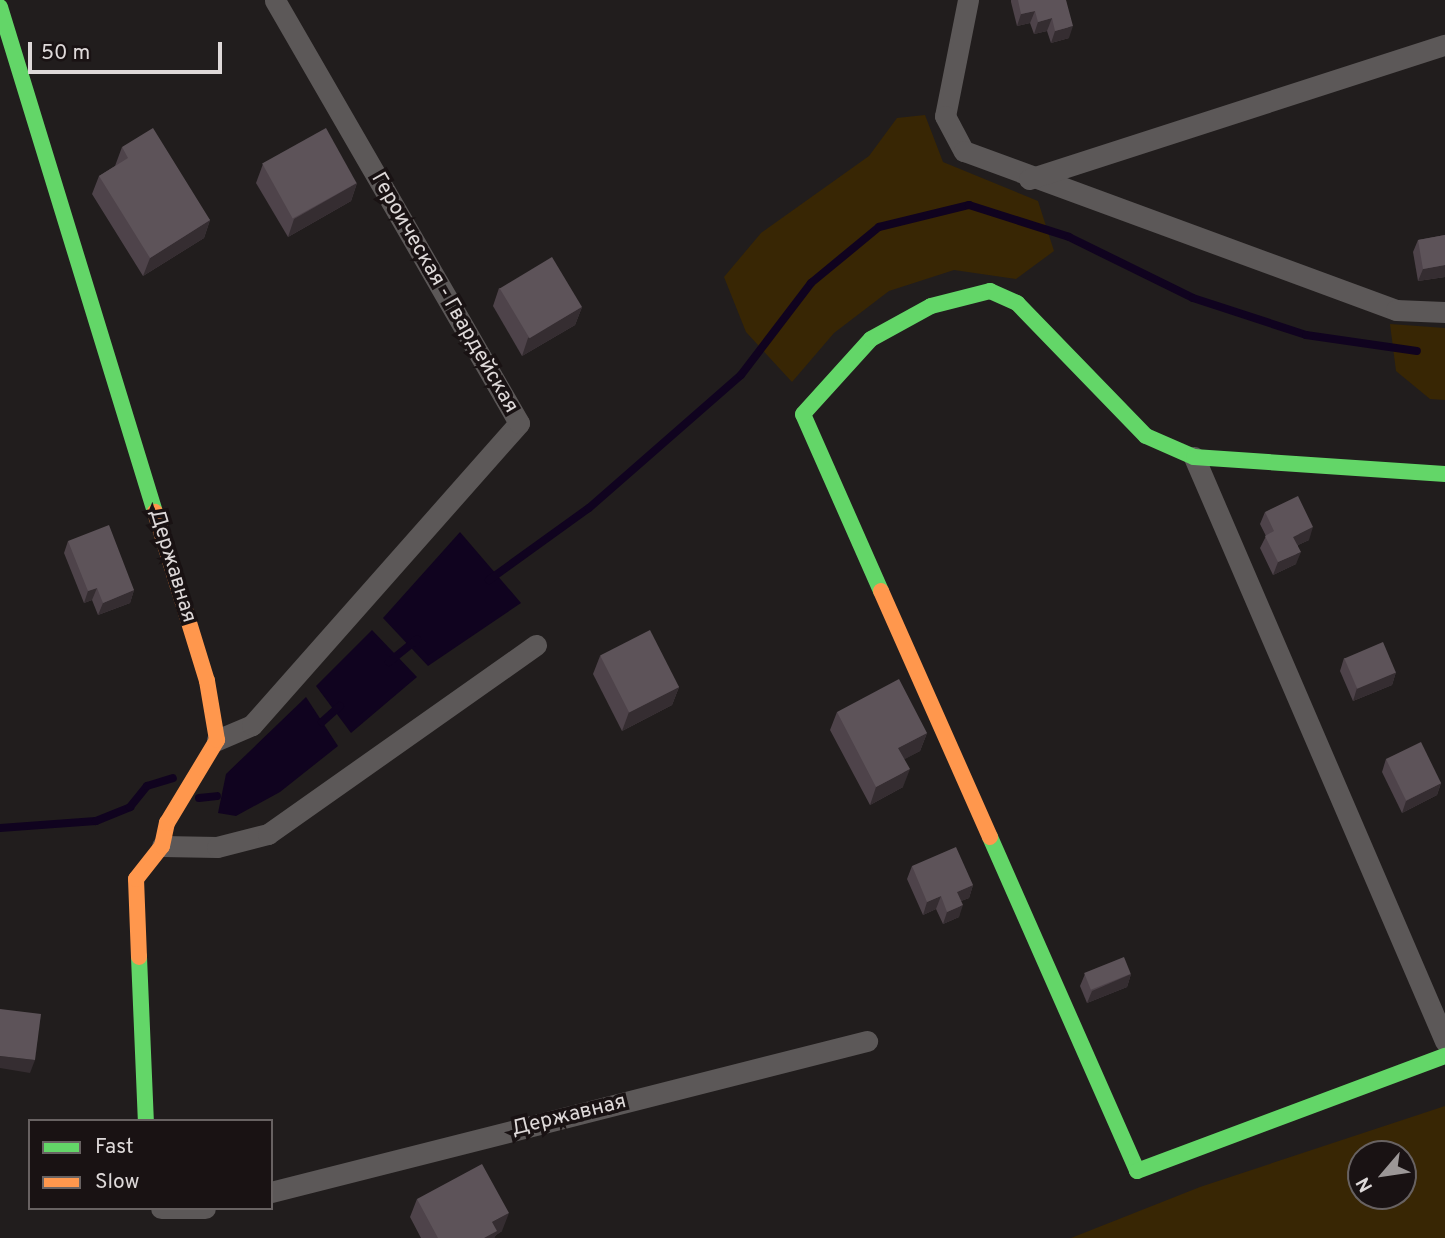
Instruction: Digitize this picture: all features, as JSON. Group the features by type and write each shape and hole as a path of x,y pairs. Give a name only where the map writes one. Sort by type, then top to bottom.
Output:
{"street":[{"name":"Героическая - Гвардейская","path":"217,740 252,725 519,423 275,0"},
{"path":"968,0 945,116 964,150 1029,179 1395,310 1445,313"},
{"name":"Державная","path":"0,7 207,681 217,740"},
{"path":"1029,179 1445,45"},
{"path":"1445,474 1195,457 1146,436 1017,303 990,291 931,306 871,339 803,414 1137,1171 1445,1056"},
{"path":"1195,457 1445,1041"},
{"path":"162,846 217,847 268,834 536,645"},
{"path":"146,1119 136,878 162,846 167,822 217,740"},
{"name":"Державная","path":"273,1191 867,1041"}],"shaded area":[{"path":"925,115 943,162 1038,201 1054,251 1016,279 954,270 889,291 834,333 792,382 746,332 724,277 761,233 869,156 897,118"},
{"path":"1390,324 1445,328 1445,400 1430,399 1396,371"},
{"path":"460,532 521,603 428,666 383,618"},
{"path":"372,630 417,677 351,733 316,686"},
{"path":"306,697 338,746 280,792 236,816 218,813 226,774"},
{"path":"1445,1106 1445,1238 1071,1238 1200,1187"}],"building":[{"path":"1018,0 1066,0 1073,26 1055,31 1052,18 1038,22 1035,11 1021,14"},
{"path":"153,128 210,220 150,258 99,176 128,158 122,147"},
{"path":"326,128 357,183 293,218 262,163"},
{"path":"1445,235 1445,265 1423,269 1418,240"},
{"path":"552,257 582,307 530,338 500,288"},
{"path":"1298,496 1313,527 1293,537 1301,552 1278,562 1265,536 1274,531 1265,512"},
{"path":"109,525 134,590 103,603 97,588 88,591 68,541"},
{"path":"650,630 679,687 629,712 600,655"},
{"path":"1383,642 1396,672 1357,689 1344,658"},
{"path":"899,679 927,733 898,748 910,769 876,787 837,712"},
{"path":"1421,742 1441,783 1406,800 1386,759"},
{"path":"956,847 973,885 957,892 963,905 947,912 941,896 927,902 912,866"},
{"path":"1124,957 1131,974 1091,990 1084,973"},
{"path":"0,1009 41,1014 35,1060 0,1056"},
{"path":"482,1164 509,1213 492,1222 497,1231 484,1238 438,1238 417,1199"}],"waterway":[{"path":"489,580 589,508 741,375 811,283 879,227 969,205 1069,237 1193,298 1306,335 1417,351"},
{"path":"389,662 417,639"},
{"path":"322,722 340,706"},
{"path":"0,828 96,821 130,807 147,786 173,778"},
{"path":"199,798 217,796"}],"traffic: fast":[{"path":"0,7 155,512"},
{"path":"881,591 803,414 871,339 931,306 990,291 1017,303 1146,436 1194,457 1445,474"},
{"path":"990,837 1137,1171 1445,1056"},
{"path":"139,957 146,1119"}],"traffic: slow":[{"path":"139,957 136,879 162,846 167,823 217,740 207,681 155,512"},
{"path":"881,591 990,837"}]}
